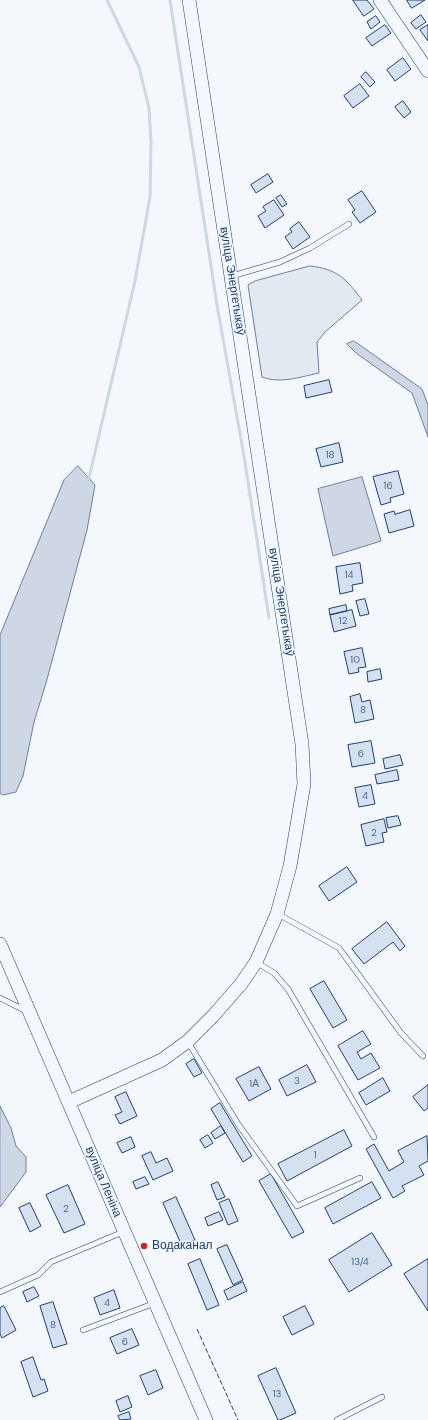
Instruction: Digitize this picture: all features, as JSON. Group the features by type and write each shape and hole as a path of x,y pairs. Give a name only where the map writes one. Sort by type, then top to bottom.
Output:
{"street":[{"name":"вуліца Энергетыкаў","path":"69,1102 162,1060 188,1041 242,984 256,962 277,914 290,866 300,818 304,784 302,744 189,0"},
{"path":"380,0 428,72"},
{"name":"вуліца Леніна","path":"0,944 206,1420"}],"lane":[{"path":"231,276 280,262 310,248 349,224"},
{"path":"277,914 339,948 401,1033 423,1056"},
{"path":"256,962 274,973 288,989 374,1137"},
{"path":"0,998 29,1012"},
{"path":"188,1041 238,1124 297,1206 360,1178"},
{"path":"0,1292 38,1275 51,1262 124,1231"},
{"path":"83,1330 156,1302"},
{"path":"337,1420 382,1397"}],"shaded area":[{"path":"310,266 320,267 340,276 351,286 362,300 325,332 317,342 319,373 283,380 262,377 248,285 255,281"},
{"path":"354,341 422,389 428,405 428,437 412,393 356,353 347,344"},
{"path":"78,466 95,485 87,530 34,722 23,776 16,792 3,795 0,793 0,635 64,480"},
{"path":"362,477 381,541 333,556 318,489"},
{"path":"0,1106 11,1128 16,1146 26,1157 26,1172 0,1207"}],"building":[{"path":"353,0 367,0 374,9 364,16"},
{"path":"407,0 425,0 412,8"},
{"path":"421,15 426,22 416,29 411,23"},
{"path":"376,16 380,22 371,29 367,22"},
{"path":"385,25 391,33 372,46 366,38"},
{"path":"428,25 428,41 420,30"},
{"path":"403,58 411,69 395,81 387,70"},
{"path":"366,72 375,82 370,87 361,77"},
{"path":"360,84 369,96 353,108 344,96"},
{"path":"403,101 411,112 404,118 395,107"},
{"path":"268,174 273,182 256,193 251,185"},
{"path":"362,191 376,212 360,223 352,212 355,210 348,200"},
{"path":"281,195 287,204 282,207 276,198"},
{"path":"274,200 284,215 265,228 258,216 266,211 263,207"},
{"path":"299,222 310,237 293,249 285,237 292,232 290,229"},
{"path":"329,380 332,392 306,398 304,386"},
{"path":"339,443 343,462 321,467 316,449"},
{"path":"398,471 404,494 390,498 391,502 381,505 373,477"},
{"path":"410,510 414,526 389,533 384,514 394,511 395,514"},
{"path":"360,563 363,583 352,585 353,591 340,594 336,567"},
{"path":"365,599 369,614 360,616 356,601"},
{"path":"346,605 347,611 330,615 329,609"},
{"path":"352,610 356,626 334,632 330,615"},
{"path":"362,648 366,667 358,668 359,672 349,674 344,652"},
{"path":"380,669 382,679 368,682 367,672"},
{"path":"360,694 362,702 370,700 374,719 355,723 350,697"},
{"path":"371,741 375,763 352,767 348,745"},
{"path":"400,755 403,765 385,769 383,759"},
{"path":"397,770 399,780 377,784 375,775"},
{"path":"371,785 375,804 359,807 355,788"},
{"path":"398,816 401,825 388,828 386,818"},
{"path":"384,819 387,832 382,833 384,842 366,846 361,825"},
{"path":"347,867 357,882 329,901 319,886"},
{"path":"387,922 405,946 400,951 393,942 364,964 352,949"},
{"path":"324,981 347,1020 333,1028 310,989"},
{"path":"363,1031 371,1044 357,1052 361,1059 371,1053 380,1068 358,1080 338,1046"},
{"path":"194,1059 202,1073 194,1077 186,1064"},
{"path":"307,1065 316,1082 287,1096 279,1080"},
{"path":"259,1067 271,1089 249,1101 236,1079"},
{"path":"383,1078 390,1091 366,1105 359,1093"},
{"path":"428,1085 428,1108 424,1111 413,1097"},
{"path":"126,1092 137,1116 120,1124 115,1115 122,1112 115,1097"},
{"path":"220,1103 252,1156 243,1162 211,1109"},
{"path":"221,1126 225,1133 215,1139 211,1133"},
{"path":"344,1130 352,1146 287,1181 278,1164"},
{"path":"208,1135 213,1143 205,1148 200,1140"},
{"path":"427,1136 428,1161 419,1166 424,1175 402,1186 405,1191 393,1198 366,1149 374,1144 389,1171 404,1162 398,1151"},
{"path":"131,1137 135,1147 122,1153 117,1143"},
{"path":"151,1152 156,1163 167,1158 173,1171 153,1180 142,1156"},
{"path":"271,1174 304,1232 292,1238 259,1181"},
{"path":"145,1177 149,1184 136,1189 133,1182"},
{"path":"218,1182 225,1197 217,1200 211,1185"},
{"path":"372,1182 381,1198 333,1224 325,1208"},
{"path":"68,1185 85,1224 64,1233 46,1195"},
{"path":"176,1197 195,1240 182,1246 163,1203"},
{"path":"229,1199 238,1221 228,1225 219,1203"},
{"path":"30,1203 41,1226 30,1232 19,1208"},
{"path":"219,1212 223,1220 208,1226 205,1218"},
{"path":"372,1233 392,1265 349,1292 329,1260"},
{"path":"227,1245 243,1280 233,1285 217,1249"},
{"path":"200,1259 219,1305 207,1310 188,1264"},
{"path":"428,1259 428,1311 404,1274"},
{"path":"243,1282 247,1291 228,1300 224,1291"},
{"path":"34,1287 39,1296 27,1302 23,1292"},
{"path":"114,1290 120,1308 100,1315 94,1298"},
{"path":"53,1302 67,1344 53,1348 40,1306"},
{"path":"4,1306 16,1330 2,1338 0,1334 0,1308"},
{"path":"305,1306 314,1324 292,1335 283,1317"},
{"path":"132,1329 139,1345 117,1354 110,1338"},
{"path":"33,1357 41,1380 44,1379 48,1391 33,1397 21,1362"},
{"path":"276,1368 296,1413 280,1420 278,1420 258,1376"},
{"path":"156,1370 163,1388 148,1395 140,1376"},
{"path":"128,1396 132,1407 120,1412 116,1401"},
{"path":"129,1412 131,1419 120,1420 118,1416"}],"waterway":[{"path":"89,478 135,281 150,197 151,142 149,108 139,67 107,0"},
{"path":"170,0 217,305 244,456 269,618"}],"fence":[{"path":"197,1329 238,1420"}],"place":[{"name":"Водаканал","path":"144,1246"}]}
